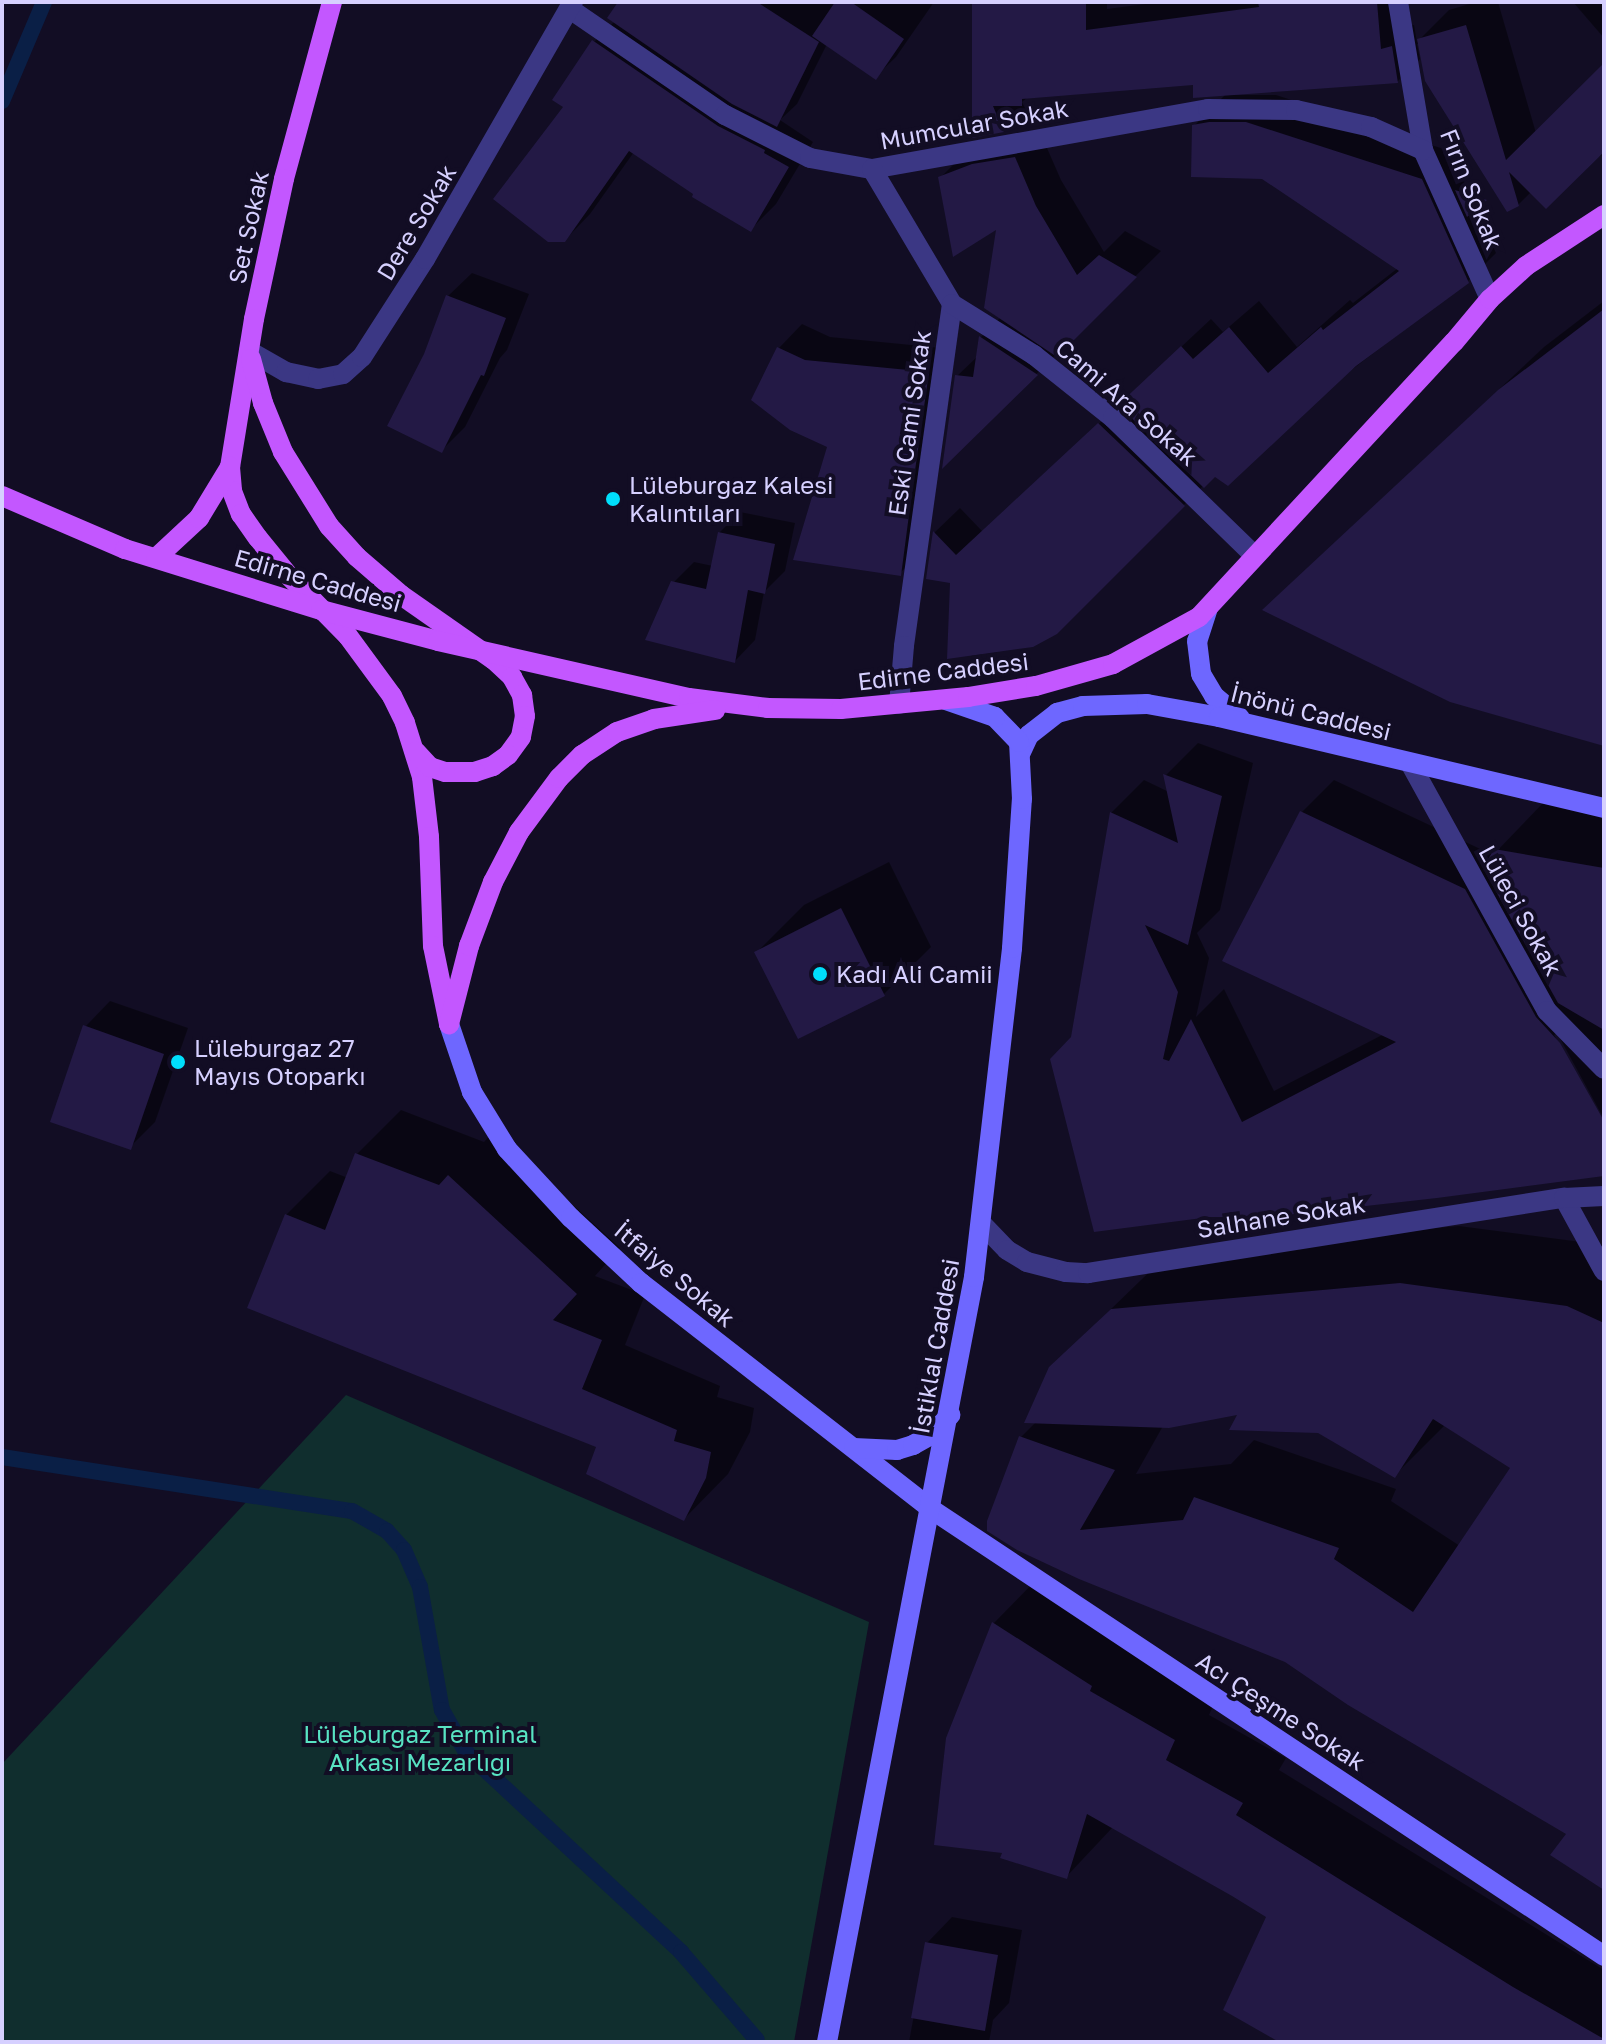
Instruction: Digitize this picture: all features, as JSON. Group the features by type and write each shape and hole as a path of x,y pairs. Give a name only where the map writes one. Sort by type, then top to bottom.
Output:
{"main road":[{"name":"Set Sokak","path":"321,610 274,559 246,522 232,491 230,467 249,351 284,179 332,2"},
{"name":"Edirne Caddesi","path":"2,496 125,549 321,610 484,652 689,698 768,708 899,704 1036,686 1098,670 1160,640 1208,608 1444,354 1490,299 1526,266 1604,215"},
{"path":"249,351 263,403 283,452 329,526 401,595 484,652 512,677 522,695 524,728 515,747 493,766 464,773 438,770 416,752"},
{"name":"Set Sokak","path":"156,558 199,518 230,467"},
{"path":"1208,608 1197,641 1201,674 1221,704 1253,725"},
{"name":"İtfaiye Sokak","path":"321,610 348,636 385,686 416,752 427,816 433,946 449,1024 472,1092 507,1149 571,1218 641,1283 931,1509"},
{"path":"940,699 976,708 1004,723 1019,742 1021,752"},
{"name":"İnönü Caddesi","path":"1021,752 1029,735 1045,720 1083,706 1147,704 1253,725 1604,808"},
{"path":"449,1024 469,946 493,882 525,824 567,770 617,732 654,719 694,711 768,708"},
{"name":"İstiklal Caddesi","path":"827,2042 950,1415 981,1223 1021,848 1021,752"},
{"path":"854,1448 897,1450 913,1445 931,1435 950,1415"},
{"name":"Acı Çeşme Sokak","path":"931,1509 1604,1956"}],"street":[{"name":"Fırın Sokak","path":"1398,2 1423,150 1490,299"},
{"name":"Dere Sokak","path":"249,351 286,372 318,379 343,374 362,357 425,259 571,6"},
{"name":"Mumcular Sokak","path":"571,6 725,115 810,158 872,169 1208,109 1296,110 1371,127 1423,150"},
{"name":"Eski Cami Sokak","path":"872,169 952,304 899,704"},
{"name":"Cami Ara Sokak","path":"952,304 1034,355 1113,418 1255,556"},
{"name":"Lüleci Sokak","path":"1410,763 1547,1011 1604,1069"},
{"name":"Salhane Sokak","path":"981,1223 1007,1250 1027,1262 1066,1272 1088,1273 1564,1198 1604,1196"},
{"path":"1564,1198 1604,1271"}],"green space":[{"name":"Lüleburgaz Terminal Arkası Mezarlığı","path":"346,1395 869,1622 794,2042 2,2042 2,1764"}],"building":[{"path":"618,2 757,2 819,42 777,127 732,104 607,18"},
{"path":"835,2 851,2 904,39 876,80 812,36"},
{"path":"1086,2 1086,30 1259,7 1258,2 1377,2 1381,49 1392,46 1398,83 1193,98 1193,85 1022,99 1022,106 993,106 1004,132 972,138 972,3"},
{"path":"1466,25 1506,160 1604,63 1604,152 1546,209 1509,172 1519,206 1507,212 1425,81 1417,39"},
{"path":"592,40 718,126 765,150 764,153 789,167 751,232 692,197 693,194 629,151 565,242 548,242 493,199 563,107 552,100"},
{"path":"1246,122 1422,179 1469,283 1356,366 1228,486 1215,477 1204,488 1118,405 1181,346 1193,359 1229,327 1268,373 1321,327 1323,330 1399,271 1262,179 1191,177 1192,125"},
{"path":"1015,157 1036,206 1077,275 1099,255 1137,277 1057,357 984,308 996,230 953,257 938,177 972,164"},
{"path":"1455,190 1487,200 1467,217"},
{"path":"446,295 506,318 484,376 481,375 442,453 387,426 424,354"},
{"path":"1604,309 1604,746 1450,702 1262,610 1498,390"},
{"path":"979,336 1038,375 942,469 955,375 973,377"},
{"path":"777,347 805,360 929,372 911,499 907,504 910,507 901,576 793,560 827,447 790,430 751,400"},
{"path":"1098,423 1185,506 1057,634 1033,647 947,659 950,583 926,579 933,531 956,555"},
{"path":"718,532 775,544 765,594 748,590 735,663 645,640 671,581 706,589"},
{"path":"1163,774 1222,796 1188,945 1145,925 1178,992 1163,1059 1169,1061 1191,1019 1242,1122 1396,1042 1222,961 1300,811 1465,889 1536,1017 1560,1043 1604,1121 1604,1176 1268,1217 1210,1217 1094,1232 1050,1059 1071,1037 1110,812 1178,843"},
{"path":"1494,849 1604,868 1604,1030 1558,1003 1483,868"},
{"name":"Kadı Ali Camii","path":"841,908 885,996 798,1039 754,952"},
{"path":"83,1025 164,1054 131,1150 50,1122"},
{"path":"355,1153 439,1185 448,1175 577,1294 553,1320 602,1340 582,1389 677,1430 674,1441 711,1452 706,1478 684,1521 586,1474 596,1447 247,1308 285,1214 325,1230"},
{"path":"1400,1283 1567,1306 1604,1323 1604,1890 1550,1855 1566,1834 1348,1705 1285,1662 1079,1579 1017,1550 987,1531 987,1521 1019,1436 1115,1470 1080,1530 1183,1520 1194,1497 1339,1548 1334,1559 1413,1612 1510,1468 1433,1419 1395,1478 1318,1433 1229,1430 1237,1415 1169,1428 1024,1423 1049,1367 1111,1309"},
{"path":"992,1622 1092,1686 1090,1691 1175,1740 1166,1760 1243,1803 1236,1815 1513,1987 1604,2039 1604,2042 1279,2042 1223,2010 1266,1917 1232,1896 1087,1814 1067,1879 1000,1858 1002,1853 934,1845 946,1738"},
{"path":"925,1942 998,1955 985,2031 911,2018"}],"waterway":[{"path":"2,101 44,2"},
{"path":"2,1457 352,1511 387,1531 404,1550 420,1587 442,1710 466,1752 681,1952 757,2040"}],"place":[{"name":"Lüleburgaz Kalesi Kalıntıları","path":"613,499"},
{"name":"Kadı Ali Camii","path":"820,974"},
{"name":"Lüleburgaz 27 Mayıs Otoparkı","path":"178,1062"}]}
